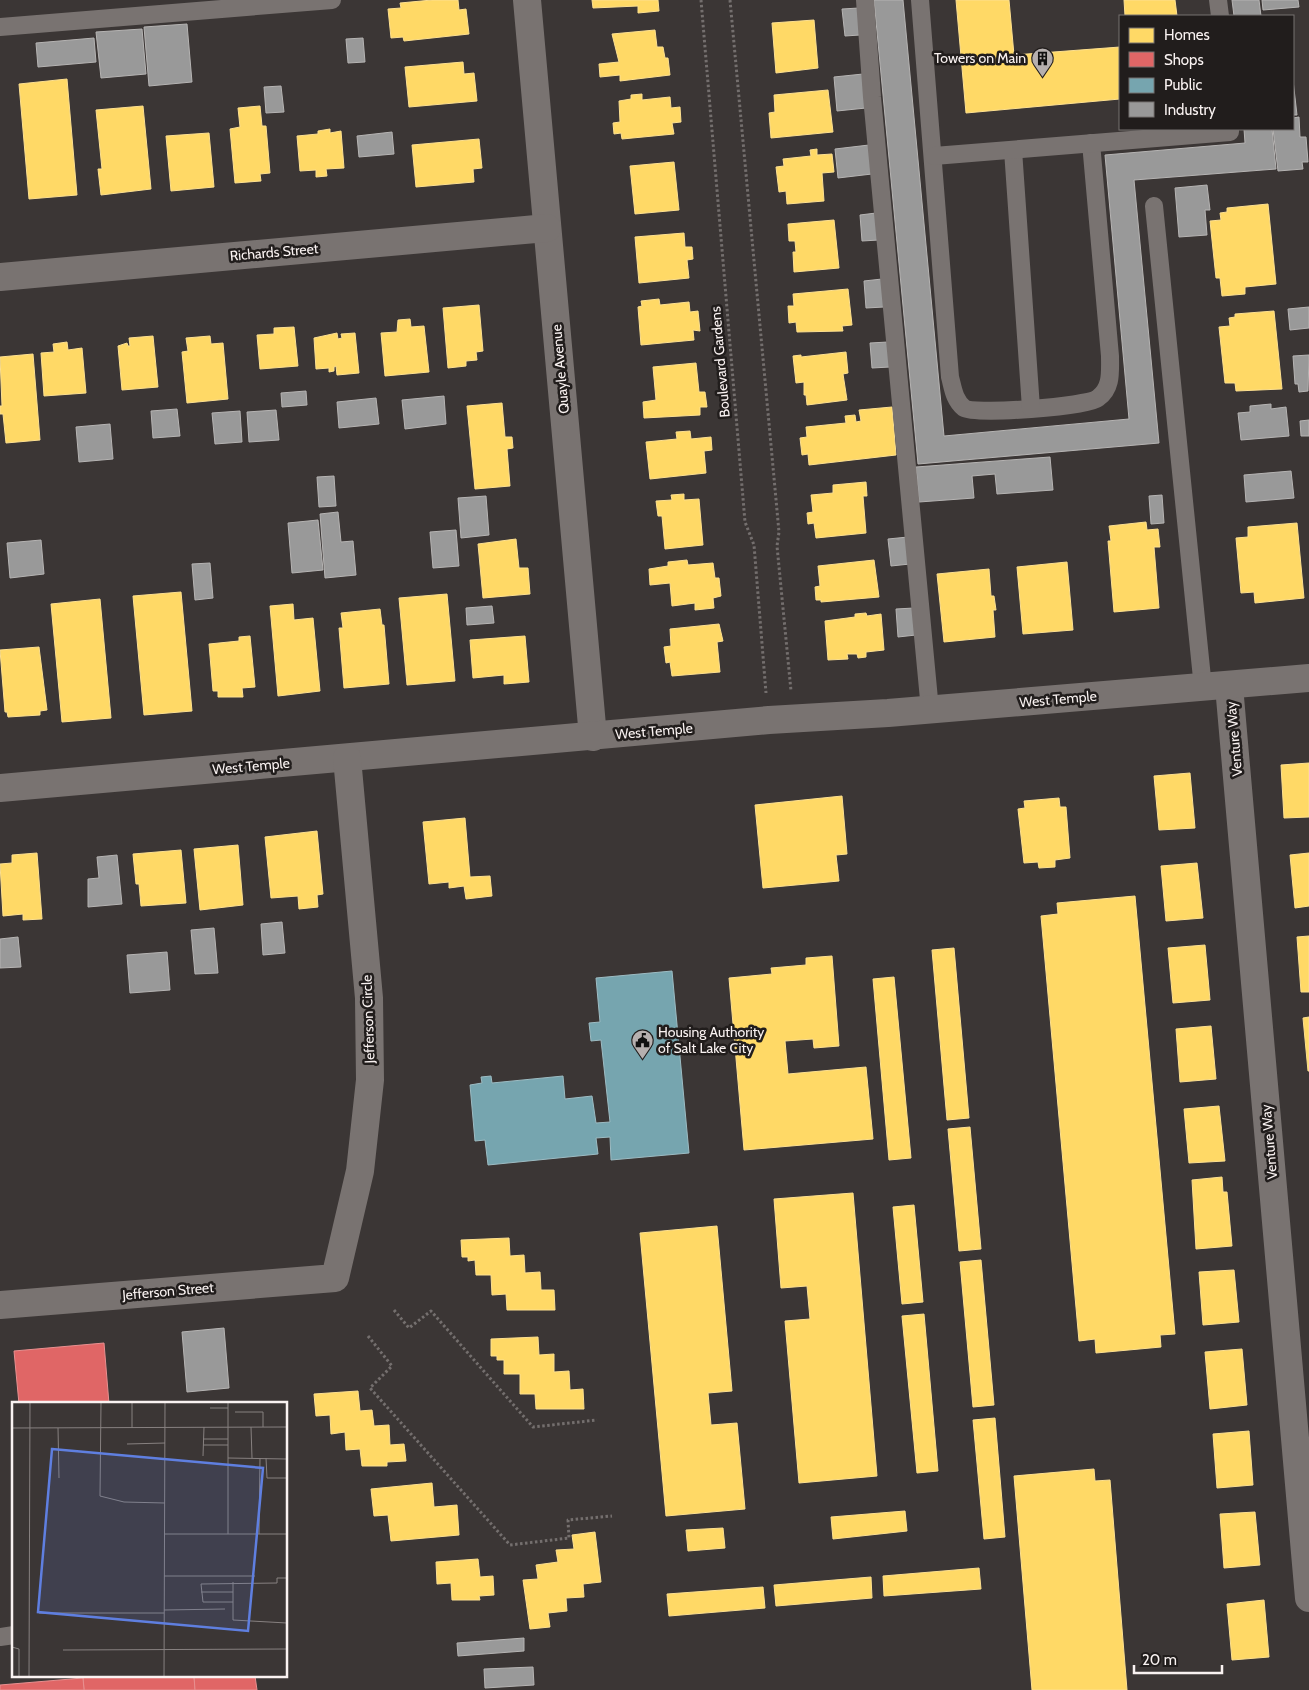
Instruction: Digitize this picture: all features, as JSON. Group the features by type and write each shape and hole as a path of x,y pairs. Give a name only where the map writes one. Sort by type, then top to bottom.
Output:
{"street":[{"name":"Quayle Avenue","path":"527,0 593,737"},
{"name":"Richards Street","path":"0,277 547,228"},
{"name":"West Temple","path":"0,788 781,720 930,710 1309,678"},
{"name":"Venture Way","path":"1216,687 1309,1598"},
{"name":"Jefferson Circle","path":"335,1278 360,1171 370,1080 369,998 347,758"},
{"name":"Jefferson Street","path":"0,1305 335,1278"}],"lane":[{"path":"0,26 332,0"},
{"path":"864,0 930,710"},
{"path":"920,0 934,156 950,377 955,396 965,408 982,412 1080,404 1097,399 1109,385 1110,356 1090,144"},
{"path":"1218,0 1220,15"},
{"path":"934,156 1230,132 1230,130"},
{"path":"1013,150 1031,408"},
{"path":"1154,206 1216,687"}],"path":[{"name":"Boulevard Gardens","path":"701,0 745,522 754,545 781,720"},
{"path":"730,0 779,532 777,546 781,720"},
{"path":"394,1310 409,1328 431,1312 533,1427 597,1420"},
{"path":"368,1336 392,1366 370,1388 510,1545 569,1538 568,1520 612,1516"}],"building: Homes":[{"path":"458,0 459,10 466,9 469,34 404,41 403,37 391,38 388,9 401,8 400,3"},
{"path":"592,0 658,0 659,11 638,13 638,6 593,8"},
{"name":"Towers on Main","path":"956,0 1009,0 1014,55 1119,47 1119,99 966,113"},
{"path":"1124,0 1175,0 1177,15 1125,15"},
{"path":"814,20 818,68 776,73 772,23"},
{"path":"655,30 657,47 663,47 665,58 668,58 670,75 620,81 620,75 600,77 599,64 619,62 612,34"},
{"path":"463,62 464,74 474,73 477,101 409,107 405,67"},
{"path":"67,79 77,195 29,199 19,84"},
{"path":"828,90 833,132 771,138 769,113 775,112 774,95"},
{"path":"642,94 642,100 670,97 671,108 680,107 681,122 672,123 674,134 622,139 621,133 614,134 613,123 620,122 619,101 631,99 631,95"},
{"path":"143,106 151,189 101,195 98,169 102,169 96,110"},
{"path":"260,106 262,126 266,126 270,173 260,174 261,181 235,183 230,129 240,127 238,108"},
{"path":"330,129 330,133 341,131 344,168 326,169 327,176 316,177 316,170 300,171 297,136 318,134 318,131"},
{"path":"209,133 214,187 171,191 166,136"},
{"path":"479,139 482,168 473,169 474,182 416,187 412,145"},
{"path":"817,149 817,155 832,154 834,172 822,173 824,201 787,204 786,191 779,192 776,167 784,166 783,159 811,156 810,150"},
{"path":"674,162 679,210 635,214 630,166"},
{"path":"1268,204 1276,284 1245,287 1245,294 1222,296 1220,278 1216,278 1210,221 1221,220 1220,213 1227,212 1227,208"},
{"path":"834,220 839,268 794,272 793,252 796,252 795,241 789,241 788,224"},
{"path":"684,233 685,247 692,247 693,259 687,260 689,278 639,283 635,237"},
{"path":"848,289 852,325 842,326 843,331 797,332 796,322 789,323 788,306 794,306 793,294"},
{"path":"659,299 660,305 689,302 690,312 698,311 700,331 693,330 694,340 641,345 638,307 642,306 641,301"},
{"path":"479,305 483,351 476,352 477,360 466,361 466,366 448,368 443,308"},
{"path":"1274,311 1282,389 1236,391 1235,383 1225,383 1219,327 1230,326 1229,318 1235,317 1235,314"},
{"path":"410,319 411,327 424,326 429,372 385,376 381,333 397,332 398,320"},
{"path":"294,327 298,366 260,369 257,335 274,334 274,328"},
{"path":"337,333 338,339 342,338 341,334 355,333 359,373 337,375 336,366 334,371 329,372 329,368 316,369 314,338"},
{"path":"153,336 158,387 122,390 118,346 127,343 130,346 129,338"},
{"path":"210,336 211,344 223,343 228,399 187,403 182,352 188,351 186,338"},
{"path":"67,342 68,350 82,348 86,393 44,396 41,353 54,352 53,344"},
{"path":"846,352 848,373 843,374 847,400 807,405 806,395 804,395 804,382 796,383 793,356 801,355 801,357"},
{"path":"33,354 40,440 6,443 3,414 0,414 0,406 2,406 0,357"},
{"path":"696,363 699,392 705,392 707,407 700,407 700,415 644,418 643,402 656,400 653,367"},
{"path":"502,403 505,437 512,437 513,448 507,449 510,486 475,489 467,406"},
{"path":"892,407 896,455 809,465 808,454 802,455 800,438 807,437 806,427 846,423 845,416 855,415 856,422 861,421 859,410"},
{"path":"690,431 691,439 711,437 712,450 704,451 706,473 650,479 646,442 677,439 676,432"},
{"path":"866,482 867,496 863,496 866,533 816,538 814,523 808,524 807,513 813,512 811,495 833,493 833,485"},
{"path":"684,494 684,500 699,499 703,545 665,549 662,516 658,516 656,501 672,500 671,495"},
{"path":"1146,522 1147,530 1158,529 1160,547 1154,547 1159,608 1114,612 1108,541 1111,541 1109,526"},
{"path":"1297,523 1304,598 1255,603 1254,592 1241,593 1236,538 1248,537 1248,527"},
{"path":"516,539 519,568 528,568 530,594 483,598 478,544"},
{"path":"687,560 688,565 713,563 715,578 719,578 721,596 713,598 714,608 695,610 695,603 672,606 670,583 650,585 649,569 668,566 668,562"},
{"path":"874,560 879,597 821,602 821,600 816,600 815,587 820,586 818,566"},
{"path":"1067,562 1073,630 1023,634 1017,567"},
{"path":"989,569 991,596 994,596 996,610 993,610 995,637 944,642 937,574"},
{"path":"181,592 192,711 144,715 133,596"},
{"path":"447,594 455,681 407,685 399,598"},
{"path":"100,599 111,718 62,722 51,604"},
{"path":"293,604 294,620 313,618 320,691 278,696 270,606"},
{"path":"380,609 382,625 384,625 389,684 344,688 339,628 343,628 341,613"},
{"path":"866,613 867,616 881,614 884,650 866,652 866,657 858,658 857,654 847,654 848,659 828,660 825,621 855,617 855,614"},
{"path":"719,624 723,641 717,642 720,672 672,676 670,662 666,663 664,647 671,646 670,629"},
{"path":"250,636 255,687 242,688 243,697 218,697 218,691 213,691 209,644 239,641 239,637"},
{"path":"525,636 529,682 504,684 504,675 473,678 470,640"},
{"path":"39,647 47,710 40,711 40,715 8,717 7,712 5,712 0,650"},
{"path":"1309,763 1309,817 1284,818 1281,765"},
{"path":"1190,773 1195,828 1159,830 1154,776"},
{"path":"842,796 847,854 836,855 839,881 763,888 755,805"},
{"path":"1059,798 1060,807 1066,807 1070,858 1055,860 1055,867 1039,868 1038,862 1024,863 1018,809 1025,808 1024,801"},
{"path":"465,818 470,877 490,876 492,896 466,899 464,886 449,888 449,882 429,884 423,822"},
{"path":"317,831 323,894 317,895 318,907 299,909 298,896 271,898 265,837"},
{"path":"238,845 243,905 200,910 194,849"},
{"path":"181,850 186,903 141,906 139,884 136,884 133,854"},
{"path":"37,853 42,919 23,920 23,914 3,916 0,864 12,863 12,855"},
{"path":"1309,853 1309,906 1295,908 1290,855"},
{"path":"1197,863 1203,918 1166,921 1161,866"},
{"path":"1135,896 1175,1334 1160,1335 1161,1347 1096,1353 1095,1339 1079,1341 1041,916 1058,914 1057,903"},
{"path":"1309,936 1309,992 1301,992 1297,937"},
{"path":"1205,945 1210,1000 1173,1003 1168,948"},
{"path":"954,948 969,1118 947,1120 932,950"},
{"path":"832,956 839,1046 814,1048 813,1039 785,1041 788,1074 866,1067 873,1139 744,1150 729,978 772,974 771,968 806,965 806,958"},
{"path":"894,977 911,1158 889,1160 873,979"},
{"path":"1309,1017 1309,1071 1308,1071 1303,1018"},
{"path":"1211,1026 1216,1079 1180,1082 1176,1029"},
{"path":"1219,1106 1225,1161 1189,1163 1184,1109"},
{"path":"970,1127 981,1249 959,1251 948,1129"},
{"path":"1222,1177 1223,1192 1227,1192 1232,1246 1196,1249 1192,1180"},
{"path":"853,1193 877,1476 799,1483 785,1321 810,1319 807,1286 781,1288 774,1199"},
{"path":"914,1205 923,1302 902,1304 893,1207"},
{"path":"717,1226 732,1391 708,1393 711,1425 737,1423 745,1509 666,1516 640,1233"},
{"path":"509,1238 510,1256 524,1255 525,1273 540,1272 541,1290 554,1290 555,1310 507,1310 506,1294 492,1295 491,1275 476,1275 475,1260 468,1261 468,1257 462,1257 461,1240"},
{"path":"981,1260 994,1405 973,1407 960,1262"},
{"path":"1234,1270 1239,1322 1203,1325 1199,1272"},
{"path":"924,1314 938,1471 917,1473 902,1316"},
{"path":"538,1337 539,1355 554,1354 554,1372 569,1371 570,1390 583,1389 584,1409 536,1409 535,1394 520,1394 520,1374 504,1374 504,1360 497,1360 497,1356 491,1356 491,1339"},
{"path":"1242,1349 1247,1405 1210,1409 1205,1352"},
{"path":"358,1391 360,1411 372,1410 374,1426 389,1425 390,1445 404,1444 406,1461 387,1462 387,1466 362,1466 360,1449 346,1450 345,1432 331,1434 330,1415 316,1416 314,1394"},
{"path":"995,1418 1005,1537 984,1539 973,1420"},
{"path":"1249,1431 1253,1485 1217,1488 1213,1434"},
{"path":"1094,1469 1095,1481 1110,1480 1127,1690 1032,1690 1014,1476"},
{"path":"432,1483 434,1507 457,1505 459,1535 391,1541 388,1515 374,1516 371,1489"},
{"path":"905,1511 907,1531 833,1539 831,1517"},
{"path":"1255,1512 1260,1565 1224,1568 1220,1514"},
{"path":"723,1528 725,1548 688,1551 686,1530"},
{"path":"595,1532 601,1582 583,1584 584,1597 566,1598 567,1611 548,1613 550,1627 530,1629 523,1580 538,1579 536,1565 558,1562 556,1550 574,1549 572,1535"},
{"path":"478,1559 480,1577 493,1576 494,1595 479,1596 480,1600 452,1600 451,1583 437,1584 436,1562"},
{"path":"979,1568 981,1589 884,1596 883,1576"},
{"path":"871,1577 872,1598 776,1606 774,1585"},
{"path":"763,1587 765,1608 669,1616 667,1594"},
{"path":"1264,1600 1269,1657 1232,1660 1227,1604"}],"building: Shops":[{"path":"104,1343 109,1402 19,1402 14,1351"},
{"path":"83,1678 194,1678 195,1690 84,1690"},
{"path":"83,1678 84,1690 0,1690 0,1685"},
{"path":"194,1678 255,1678 257,1690 195,1690"}],"building: Public":[{"name":"Housing Authority of Salt Lake City","path":"672,971 689,1153 611,1160 610,1137 596,1138 598,1154 488,1165 485,1140 475,1141 470,1085 482,1083 481,1077 491,1076 492,1083 563,1076 565,1099 592,1096 596,1123 610,1122 601,1040 591,1041 589,1023 600,1022 596,978"}],"building: Industry":[{"path":"874,0 903,0 944,436 1129,419 1105,155 1245,143 1244,130 1272,130 1276,169 1134,180 1159,443 918,464"},
{"path":"1232,0 1259,0 1261,15 1234,15"},
{"path":"1262,0 1298,0 1299,7 1263,10"},
{"path":"859,8 860,35 845,36 842,9"},
{"path":"187,24 192,82 149,86 144,27"},
{"path":"142,29 146,74 101,78 96,32"},
{"path":"94,38 96,62 38,67 36,43"},
{"path":"363,38 365,62 348,63 346,39"},
{"path":"863,74 866,108 837,111 834,77"},
{"path":"281,86 284,112 266,113 264,87"},
{"path":"1294,89 1297,115 1294,115"},
{"path":"1299,117 1300,137 1306,137 1308,162 1302,162 1303,169 1278,171 1273,130 1294,130 1294,118"},
{"path":"392,132 394,154 359,157 357,136"},
{"path":"869,145 872,174 838,178 835,149"},
{"path":"1207,185 1210,210 1205,210 1207,235 1179,237 1175,188"},
{"path":"876,213 879,240 862,241 860,215"},
{"path":"882,279 884,307 866,308 864,281"},
{"path":"1309,307 1309,328 1290,330 1288,309"},
{"path":"888,342 890,367 872,368 870,343"},
{"path":"1309,355 1308,391 1299,392 1298,384 1295,384 1293,356"},
{"path":"306,391 307,405 282,407 281,393"},
{"path":"444,396 446,424 405,429 402,400"},
{"path":"376,398 379,424 339,428 337,402"},
{"path":"1271,404 1271,409 1286,407 1289,436 1241,440 1238,413 1250,412 1250,406"},
{"path":"177,409 180,436 153,438 151,411"},
{"path":"276,410 279,440 249,442 247,412"},
{"path":"240,411 242,442 215,444 212,413"},
{"path":"1309,420 1309,436 1301,436 1300,421"},
{"path":"110,424 113,459 79,462 76,427"},
{"path":"1050,457 1053,490 997,494 995,474 972,476 974,498 919,502 916,467"},
{"path":"1291,471 1294,498 1246,502 1244,475"},
{"path":"334,476 336,506 319,507 317,477"},
{"path":"1162,495 1164,523 1151,524 1149,496"},
{"path":"486,496 489,535 461,538 458,498"},
{"path":"338,512 341,542 353,541 356,575 325,578 320,514"},
{"path":"318,520 323,570 292,573 288,523"},
{"path":"456,530 459,566 433,568 430,532"},
{"path":"908,537 910,564 891,566 888,539"},
{"path":"41,540 44,574 10,578 7,543"},
{"path":"210,563 213,598 195,600 192,564"},
{"path":"492,606 494,623 467,625 466,608"},
{"path":"914,608 916,635 898,637 896,609"},
{"path":"117,855 122,904 88,907 88,879 99,878 97,857"},
{"path":"282,922 285,953 263,955 261,924"},
{"path":"214,928 218,973 195,974 191,930"},
{"path":"18,937 21,967 0,968 0,939"},
{"path":"167,952 170,990 130,993 127,955"},
{"path":"224,1328 229,1388 187,1392 182,1332"},
{"path":"524,1638 524,1651 458,1656 457,1643"},
{"path":"533,1667 534,1685 485,1688 484,1669"}],"place":[{"name":"Towers on Main","path":"1042,77"},
{"name":"Housing Authority of Salt Lake City","path":"642,1059"}]}
